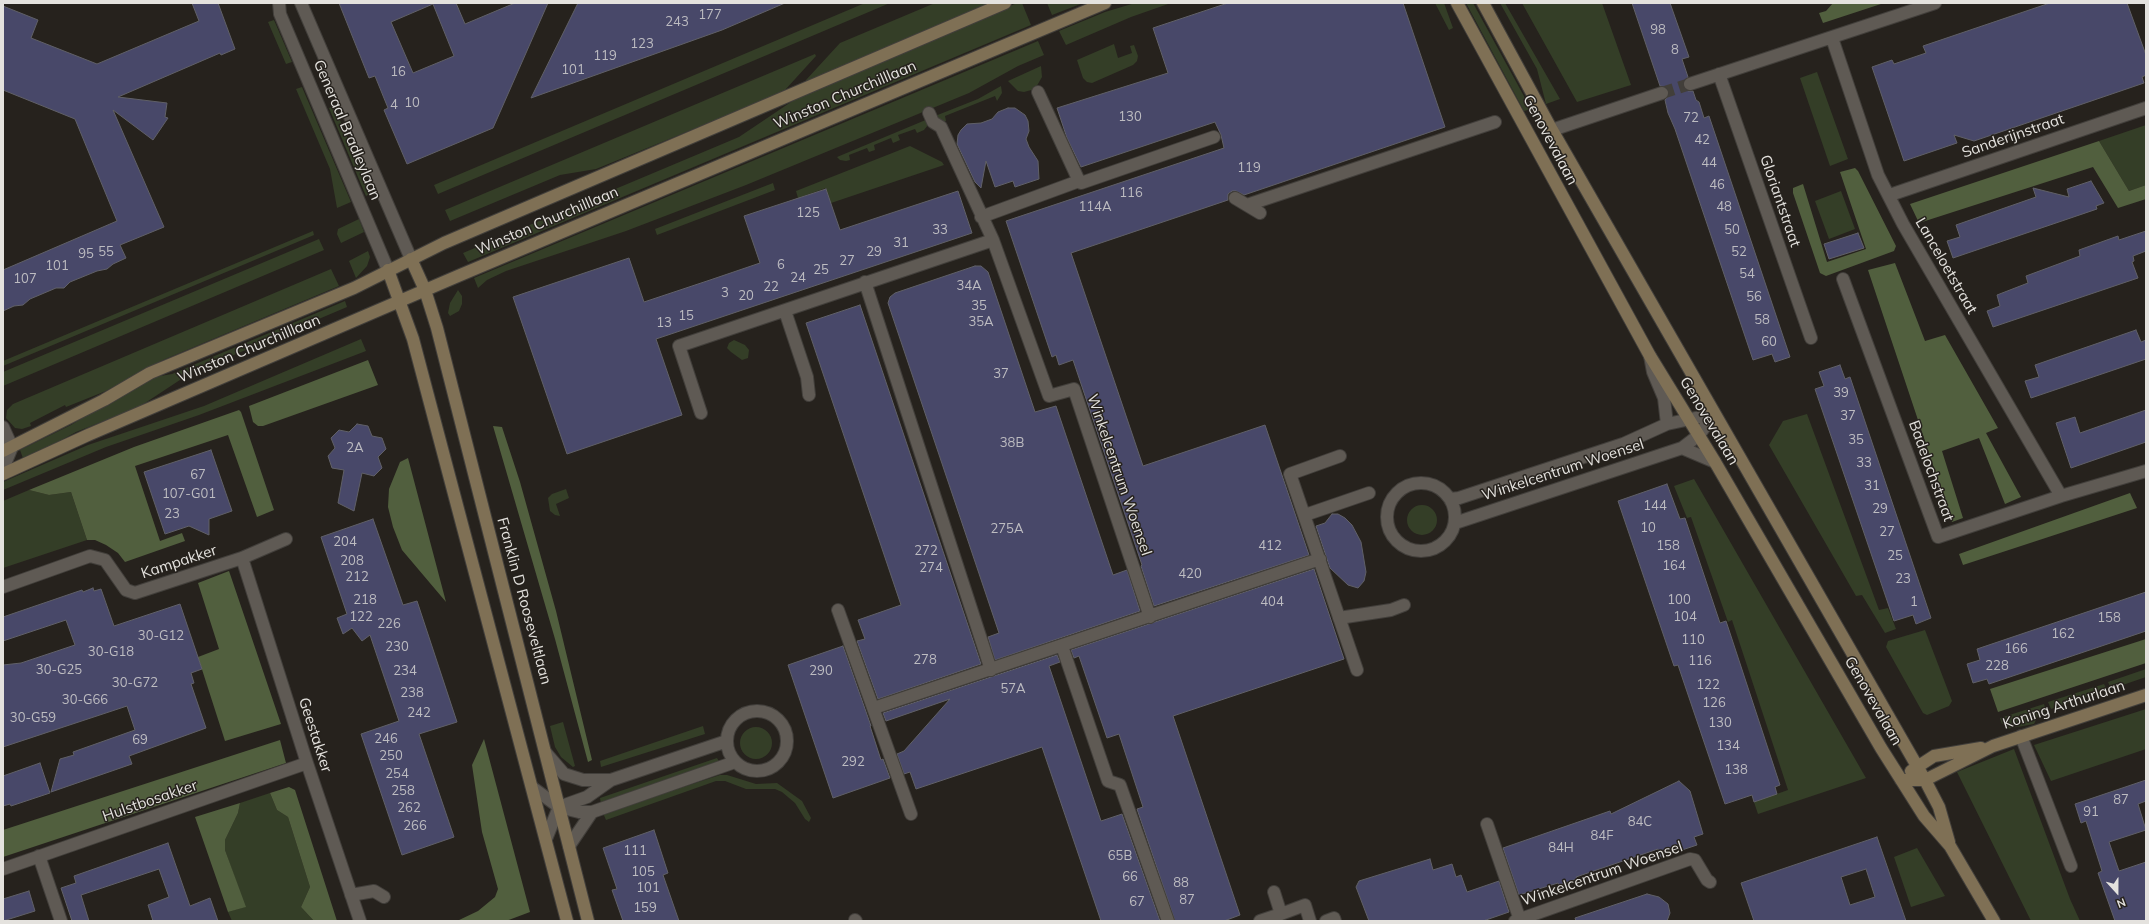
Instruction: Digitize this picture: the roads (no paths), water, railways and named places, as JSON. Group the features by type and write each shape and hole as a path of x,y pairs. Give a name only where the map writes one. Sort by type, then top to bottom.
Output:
{"main road":[{"name":"Winston Churchilllaan","path":"8,449 104,400 150,372 354,288 451,240 1005,3"},
{"name":"Winston Churchilllaan","path":"3,474 88,435 425,290 1106,3"},
{"name":"Genovevalaan","path":"1457,3 1650,356 1700,435 1901,780 1924,816 1950,846 1994,921"},
{"name":"Genovevalaan","path":"1483,3 1552,130 1925,780 1939,807 1950,846"},
{"name":"Franklin D Rooseveltlaan","path":"411,259 425,290 437,328 588,921"},
{"path":"388,270 413,339 567,921"},
{"name":"Koning Arthurlaan","path":"1901,780 1925,780 1993,746 2146,695"},
{"name":"Koning Arthurlaan","path":"1901,780 1917,766 1934,756 1993,746"}],"street":[{"name":"Generaal Bradleylaan","path":"279,3 280,14 388,270"},
{"name":"Generaal Bradleylaan","path":"301,3 411,259"},
{"path":"1690,84 1935,3"},
{"name":"Lanceloetstraat","path":"1832,38 1878,175 1890,195 1903,224 2061,496"},
{"name":"Gloriantstraat","path":"1719,74 1811,338"},
{"path":"1038,92 1080,181"},
{"path":"1552,130 1662,93"},
{"name":"Sanderijnstraat","path":"1890,195 2146,108"},
{"name":"Winkelcentrum Woensel","path":"929,113 933,122 941,128 993,240 1049,396 1074,390 1150,616"},
{"path":"1247,205 1495,122"},
{"path":"981,217 1080,181 1081,183 1214,138"},
{"path":"1235,198 1260,213"},
{"path":"701,413 679,346 993,240"},
{"name":"Badelochstraat","path":"1843,279 1938,537 2061,496 2146,471"},
{"path":"865,282 991,670"},
{"path":"785,310 807,377 809,394"},
{"path":"1650,356 1653,372 1664,398 1667,424"},
{"name":"Winkelcentrum Woensel","path":"1450,499 1459,498 1623,444 1667,424 1714,414"},
{"name":"Winkelcentrum Woensel","path":"1455,523 1682,448 1700,435 1714,414"},
{"path":"3,427 8,449 3,469"},
{"path":"1682,448 1715,462"},
{"path":"1340,456 1290,474 1357,670"},
{"path":"1427,483 1436,486 1450,499 1454,511 1455,523 1450,534 1442,544 1426,551 1418,551 1405,546 1394,537 1387,520 1390,503 1399,491 1408,486 1427,483"},
{"path":"1305,515 1369,493"},
{"name":"Kampakker","path":"3,587 90,556 105,560 126,590 135,593 242,558 286,539"},
{"name":"Geestakker","path":"242,558 307,763 360,921"},
{"path":"874,708 1320,560"},
{"path":"1339,618 1391,610 1404,605"},
{"path":"838,610 911,814"},
{"path":"1062,646 1108,781 1120,785 1168,921"},
{"path":"758,711 768,713 777,718 787,735 787,745 784,755 778,763 770,769 756,771 742,768 735,762 729,752 727,741 732,724 739,717 748,712 758,711"},
{"path":"2021,736 2071,866"},
{"path":"546,839 559,807 587,797 612,780 727,741"},
{"path":"546,752 564,774 583,780 612,780"},
{"path":"533,788 559,807 579,812 592,812 735,762"},
{"name":"Hulstbosakker","path":"3,869 307,763"},
{"path":"569,846 592,812"},
{"path":"1487,824 1518,920"},
{"path":"39,856 61,921"},
{"name":"Winkelcentrum Woensel","path":"1518,920 1690,859 1695,860 1707,880 1710,882"},
{"path":"352,895 374,891 384,897"},
{"path":"1274,892 1281,914"},
{"path":"1260,921 1305,905 1310,921"},
{"path":"1326,921 1334,918 1335,921"}],"tunnel":[{"path":"1662,93 1690,84"}]}
